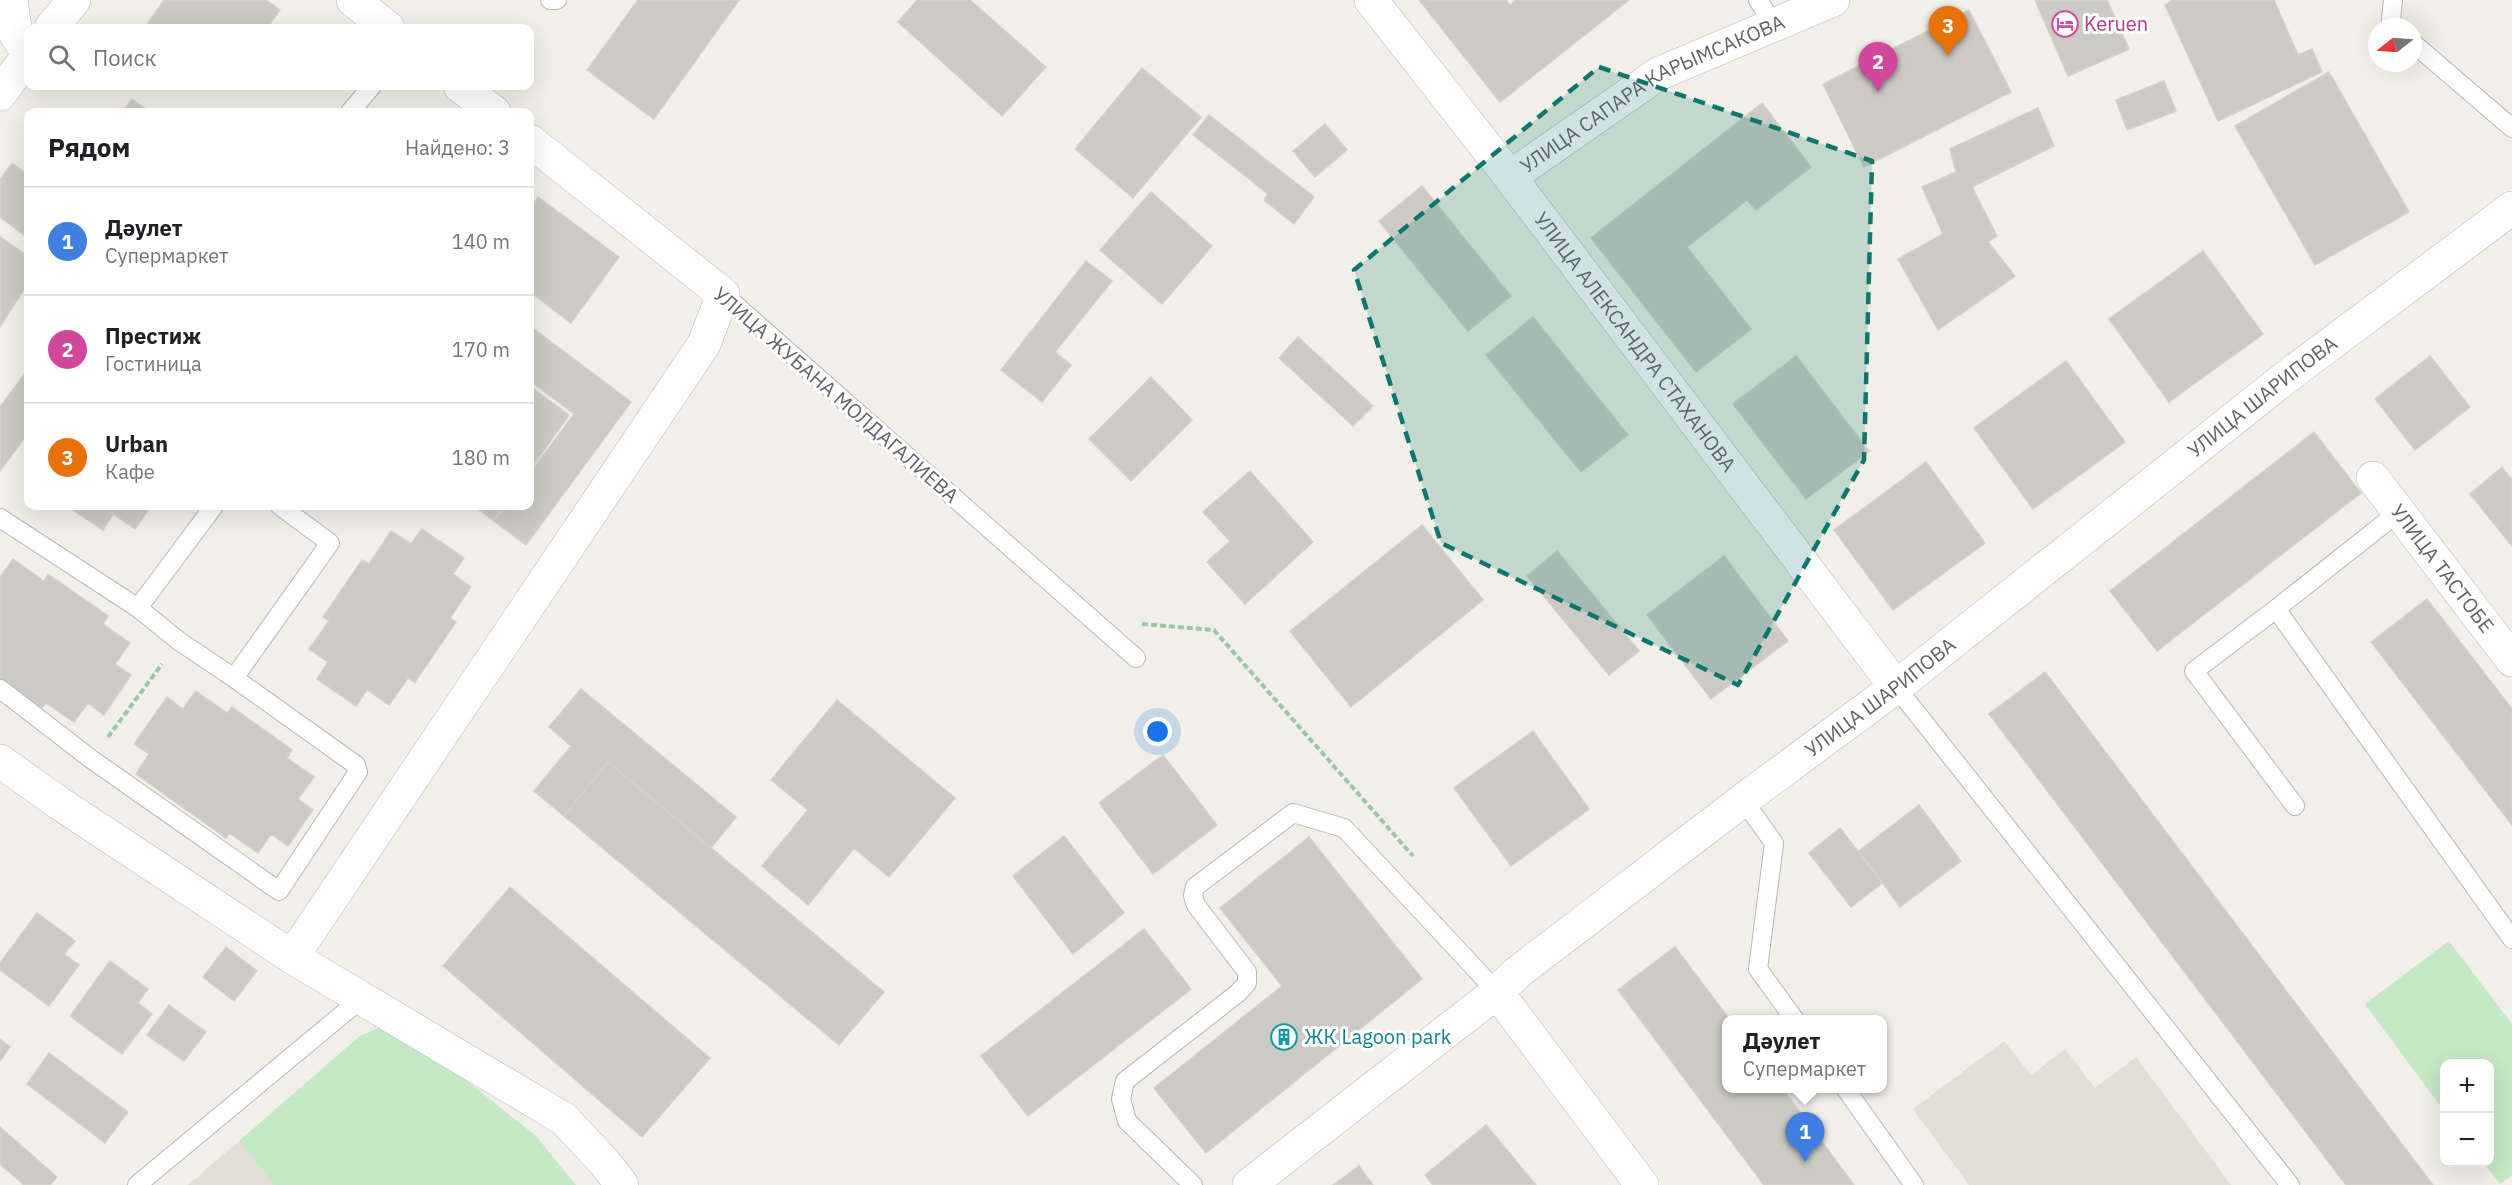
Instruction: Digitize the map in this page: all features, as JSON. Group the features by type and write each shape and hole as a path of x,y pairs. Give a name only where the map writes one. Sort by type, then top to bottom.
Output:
{"street":[{"path":"11,0 16,35 24,48"},
{"path":"54,24 74,0"},
{"path":"353,0 383,24"},
{"name":"УЛИЦА АЛЕКСАНДРА СТАХАНОВА","path":"1371,0 1510,177 1896,687"},
{"name":"УЛИЦА САПАРА КАРЫМСАКОВА","path":"1510,177 1658,74 1766,12 1833,0"},
{"path":"0,94 24,61"},
{"path":"465,90 489,108"},
{"name":"УЛИЦА ЖУБАНА МОЛДАГАЛИЕВА","path":"534,144 723,294"},
{"name":"УЛИЦА ШАРИПОВА","path":"1249,1185 1497,992 1517,973 1743,800 1896,687 2294,371 2512,208"},
{"path":"292,957 704,344 723,294"},
{"name":"УЛИЦА ТАСТОБЕ","path":"2373,478 2512,660"},
{"path":"0,761 59,803 292,957 564,1119 622,1185"},
{"path":"1497,992 1642,1185"}],"lane":[{"path":"550,0 557,0"},
{"path":"2391,18 2393,0"},
{"path":"2422,51 2512,128"},
{"path":"353,108 369,90"},
{"name":"УЛИЦА ЖУБАНА МОЛДАГАЛИЕВА","path":"723,294 1136,658"},
{"path":"138,608 211,510"},
{"path":"234,678 330,543 285,510"},
{"path":"2295,806 2194,671 2400,511"},
{"path":"0,518 138,608 179,641 356,765 358,772 279,891 92,759 0,689"},
{"path":"2276,609 2512,939"},
{"path":"1896,687 2290,1185"},
{"path":"1743,800 1774,843 1758,969 1791,1015"},
{"path":"1193,1185 1127,1121 1121,1099 1125,1081 1238,993 1247,983 1247,972 1196,905 1193,896 1195,886 1293,813 1344,828 1497,992"},
{"path":"137,1185 361,999"},
{"path":"1848,1093 1914,1185"}],"path":[{"path":"1091,619 1214,630 1416,859"},
{"path":"92,759 179,641"}],"highlighted area":[{"path":"1599,67 1872,161 1864,460 1738,685 1441,543 1354,270"}],"shaded area":[{"path":"2004,1041 2031,1075 2065,1049 2095,1088 2136,1057 2231,1185 1969,1185 1913,1109"},
{"path":"239,1141 274,1185 188,1185"}],"green space":[{"path":"2449,941 2512,1024 2512,1175 2500,1184 2486,1167 2494,1167 2494,1059 2440,1059 2440,1106 2365,1004"},
{"path":"384,1026 409,1035 536,1136 576,1185 274,1185 239,1141 361,1035"}],"building":[{"path":"164,0 266,0 280,10 270,24 148,23"},
{"path":"638,0 739,0 654,119 587,70"},
{"path":"917,0 970,0 1046,67 1002,116 898,22"},
{"path":"1419,0 1506,0 1510,5 1516,0 1629,0 1500,102"},
{"path":"2035,0 2107,0 2129,49 2068,76"},
{"path":"2173,0 2274,0 2298,55 2312,49 2322,72 2218,121 2165,5"},
{"path":"1969,10 2011,92 1864,167 1823,84"},
{"path":"1142,68 1201,117 1133,198 1075,149"},
{"path":"2329,72 2409,212 2315,265 2235,126"},
{"path":"2164,81 2176,111 2127,130 2116,100"},
{"path":"132,99 144,108 125,108"},
{"path":"1762,103 1811,167 1756,210 1747,200 1687,247 1751,329 1696,372 1591,238"},
{"path":"2038,108 2054,146 1972,187 1997,236 1988,242 2015,276 1938,330 1898,259 1943,234 1922,187 1956,172 1950,149"},
{"path":"1209,115 1314,197 1294,224 1264,200 1268,194 1193,135"},
{"path":"1325,124 1347,150 1315,177 1293,151"},
{"path":"12,163 24,172 24,235 0,217 0,180"},
{"path":"1422,186 1511,296 1468,331 1379,221"},
{"path":"1151,192 1212,246 1162,304 1100,250"},
{"path":"538,197 619,257 571,323 534,295 534,203"},
{"path":"0,237 24,253 24,289 0,327"},
{"path":"2203,251 2263,334 2169,402 2109,319"},
{"path":"1086,261 1112,281 1055,352 1071,365 1042,402 1001,370"},
{"path":"1533,317 1628,435 1581,472 1486,355"},
{"path":"534,329 631,402 526,545 494,521 503,510 534,510 534,468 574,414 534,384"},
{"path":"1298,337 1373,406 1353,426 1279,358"},
{"path":"1796,356 1869,451 1806,499 1733,404"},
{"path":"2430,356 2470,407 2415,450 2375,399"},
{"path":"2066,361 2125,442 2033,509 1974,428"},
{"path":"24,374 24,438 0,471 0,407"},
{"path":"1151,377 1192,420 1131,481 1089,439"},
{"path":"534,389 569,415 534,464"},
{"path":"2314,432 2361,493 2157,651 2110,591"},
{"path":"1926,462 1985,543 1893,610 1834,530"},
{"path":"2502,467 2512,480 2512,546 2470,494"},
{"path":"1250,471 1313,542 1245,604 1207,562 1230,541 1203,512"},
{"path":"73,510 148,510 135,529 113,514 103,530"},
{"path":"479,510 501,510 493,520"},
{"path":"1422,525 1483,600 1351,707 1290,631"},
{"path":"422,529 464,558 453,574 471,587 450,618 456,622 415,682 408,678 389,705 367,690 356,706 317,679 328,662 309,649 329,621 323,617 362,560 369,564 391,531 411,544"},
{"path":"1557,551 1639,651 1609,675 1527,576"},
{"path":"1724,556 1788,641 1711,699 1647,615"},
{"path":"13,559 44,581 48,574 108,616 103,624 130,643 115,664 131,675 104,715 88,703 74,722 46,703 42,708 0,679 0,577"},
{"path":"2427,599 2512,709 2512,825 2371,642"},
{"path":"2045,672 2433,1185 2346,1185 1989,714"},
{"path":"581,689 736,817 711,848 608,762 564,816 534,791 571,746 549,727"},
{"path":"196,691 227,713 232,707 292,750 287,758 314,777 298,799 313,810 288,846 271,834 258,853 229,833 226,838 136,774 149,754 134,744 167,697 183,709"},
{"path":"837,700 955,798 889,877 854,848 808,905 762,866 808,810 771,780"},
{"path":"1533,731 1589,809 1511,866 1454,788"},
{"path":"1163,755 1217,825 1153,874 1099,803"},
{"path":"608,762 884,992 839,1045 564,816"},
{"path":"1919,805 1961,861 1900,907 1859,851"},
{"path":"1840,828 1882,883 1851,907 1809,853"},
{"path":"1064,836 1124,913 1073,954 1013,876"},
{"name":"ЖК Lagoon park","path":"1309,837 1422,979 1206,1153 1154,1088 1282,986 1220,908"},
{"path":"510,887 710,1058 642,1137 443,966"},
{"path":"37,913 75,941 64,954 79,965 49,1006 0,970 0,963"},
{"path":"1144,929 1191,989 1028,1116 981,1056"},
{"path":"226,947 257,971 234,1001 203,977"},
{"path":"1675,947 1726,1015 1722,1015 1722,1093 1786,1093 1854,1185 1764,1185 1618,990"},
{"path":"110,961 148,989 138,1003 152,1014 122,1054 70,1016"},
{"path":"169,1005 206,1032 184,1061 147,1035"},
{"path":"0,1039 10,1047 0,1061"},
{"path":"49,1053 128,1112 105,1143 27,1084"},
{"path":"1486,1125 1536,1185 1433,1185 1425,1175"},
{"path":"0,1127 57,1177 50,1185 24,1185 0,1164"},
{"path":"1359,1166 1373,1185 1333,1185"}],"place":[{"name":"Keruen","path":"2065,24"},
{"name":"Urban","path":"1948,56"},
{"name":"Престиж","path":"1878,92"},
{"name":"ЖК Lagoon park","path":"1284,1037"},
{"name":"Дәулет","path":"1805,1162"}]}
